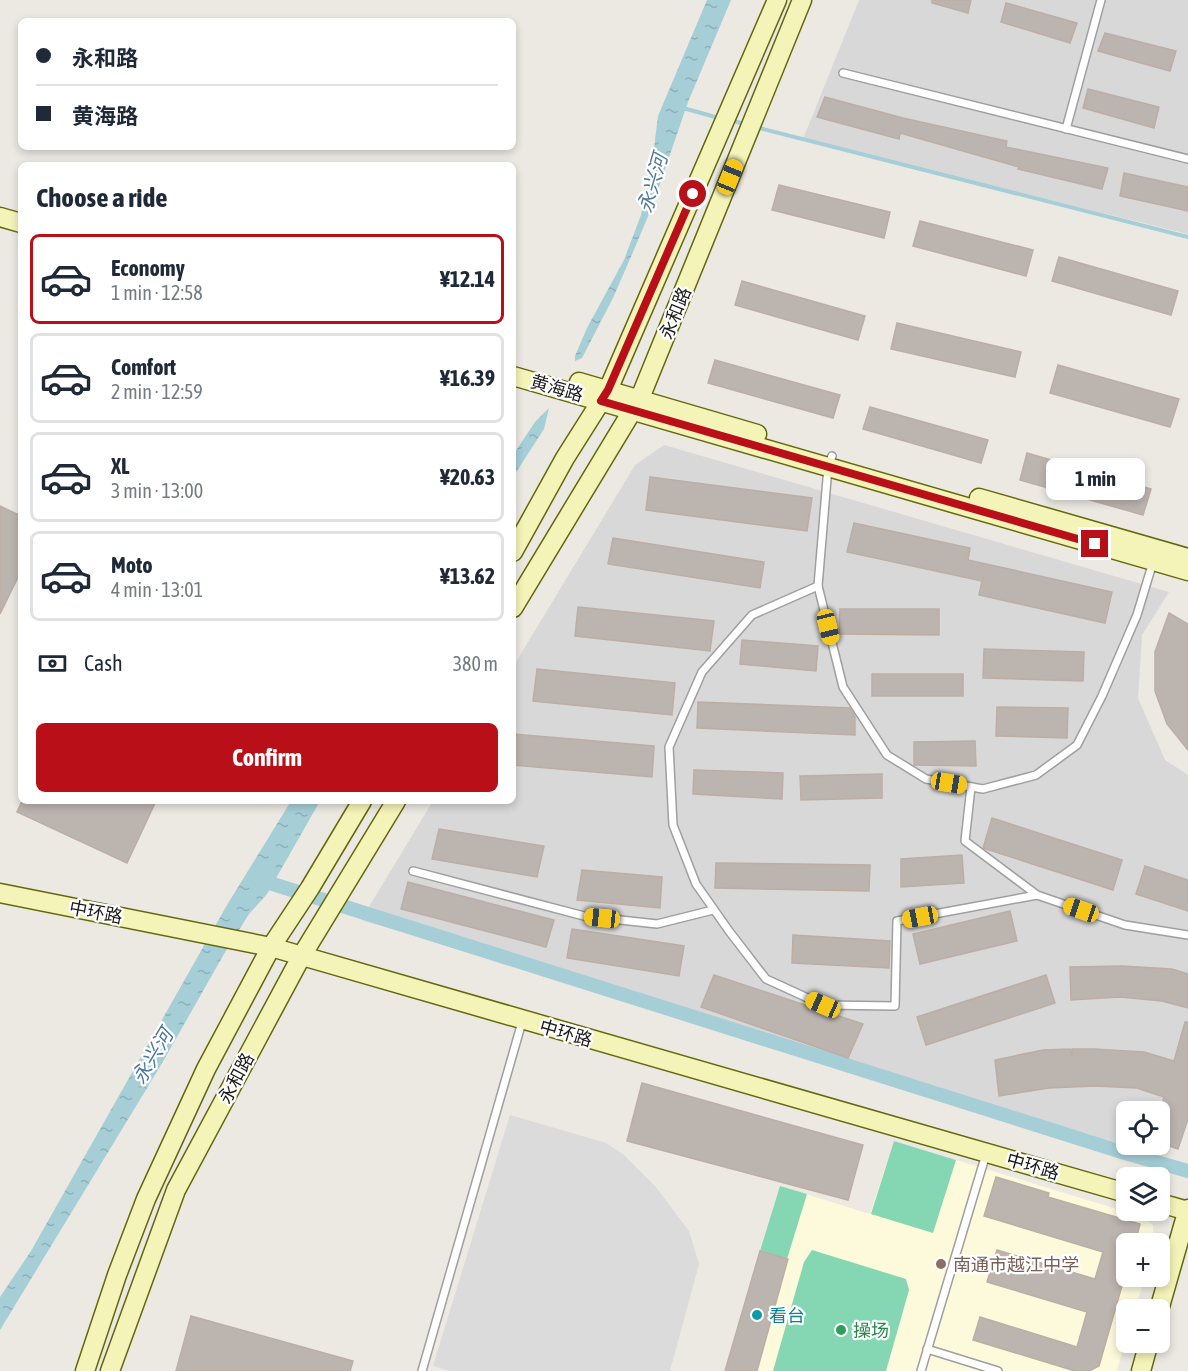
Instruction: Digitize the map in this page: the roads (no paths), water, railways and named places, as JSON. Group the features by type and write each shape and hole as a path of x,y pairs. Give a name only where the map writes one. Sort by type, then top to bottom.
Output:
{"main road":[{"name":"永和路","path":"516,547 565,458 604,395 777,0"},
{"name":"永和路","path":"516,603 637,404 802,0"},
{"path":"0,217 18,222"},
{"path":"0,230 18,235"},
{"name":"黄海路","path":"516,365 604,395"},
{"name":"黄海路","path":"516,377 637,404 1156,555 1188,558"},
{"name":"黄海路","path":"1156,555 1188,571"},
{"name":"永和路","path":"85,1371 117,1275 151,1190 206,1069 270,947 310,888 360,804"},
{"name":"永和路","path":"110,1371 176,1190 301,957 394,804"},
{"name":"中环路","path":"0,893 270,947 1116,1190"},
{"path":"1162,1299 1188,1211 1170,1206"},
{"path":"1141,1371 1146,1353"}],"lane":[{"path":"1066,129 1101,0"},
{"path":"843,73 1188,159"},
{"path":"830,462 818,586 843,687 887,755 926,779 983,789 1036,775 1077,745 1102,696 1137,615 1156,555"},
{"path":"818,586 752,615 702,672 669,747 673,825 696,884 713,910 766,979 823,1005 895,1006 897,921 1037,895"},
{"path":"971,787 965,841 1037,895 1125,925 1188,935"},
{"path":"413,871 584,916 657,924 713,910"},
{"path":"422,1371 523,1021"},
{"path":"921,1371 987,1152"},
{"path":"927,1348 998,1371"}],"water":[{"name":"永兴河","path":"707,0 731,0 688,102 652,207 633,252 613,298 582,358 575,361 587,328 624,260 641,215 652,164 658,116"},
{"path":"549,408 544,429 516,472 516,450 535,422"},
{"name":"永兴河","path":"289,804 318,804 267,894 249,914 224,954 161,1065 0,1330 0,1297 31,1251 227,905"}],"waterway":[{"path":"683,108 719,118"},
{"path":"729,120 745,124"},
{"path":"755,127 1188,237"},
{"path":"257,879 1188,1171"}],"place":[{"name":"南通市越江中学","path":"941,1264"},
{"name":"看台","path":"757,1315"},
{"name":"操场","path":"841,1330"}]}
